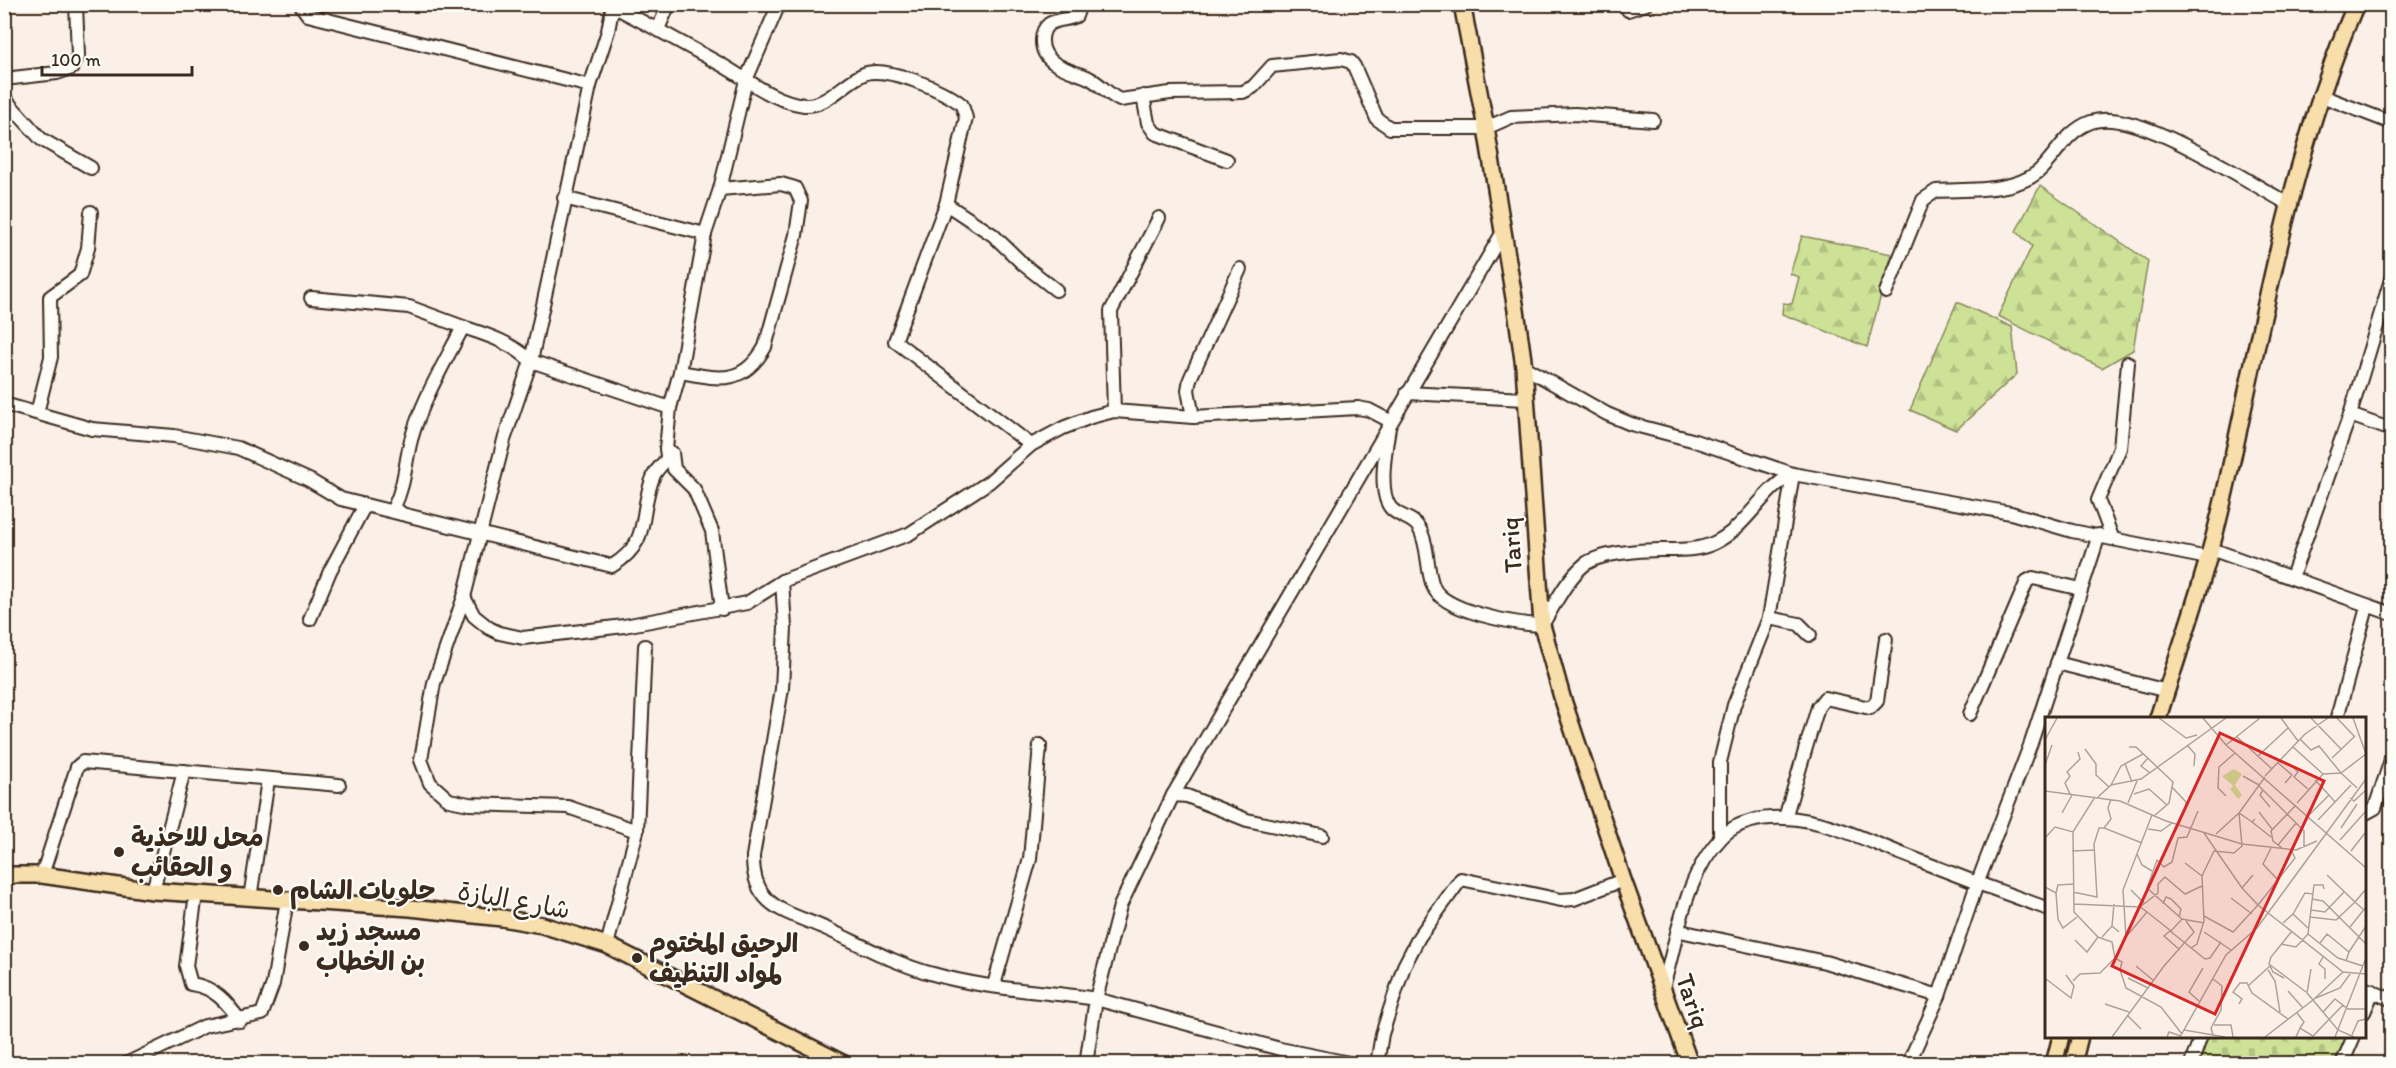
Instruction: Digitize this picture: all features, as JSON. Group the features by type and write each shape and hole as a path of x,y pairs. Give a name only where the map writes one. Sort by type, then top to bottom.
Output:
{"main road":[{"name":"Tariq","path":"1462,4 1504,230 1524,367 1542,625 1562,696 1623,880 1663,987 1685,1060"},
{"path":"2158,717 2185,640 2209,553 2289,204 2319,94 2356,4"},
{"name":"شارع البازة","path":"4,875 42,875 153,891 502,918 542,925 607,945 844,1064"},
{"path":"2054,1064 2060,1038"},
{"path":"2073,1064 2080,1038"}],"street":[{"path":"4,80 57,73 72,68 78,55 75,4"},
{"path":"300,4 308,15 590,86"},
{"path":"658,29 669,4"},
{"path":"672,453 667,456 670,408 680,372 705,234 720,189 746,80 779,4"},
{"path":"1080,4 1076,16 1055,22 1045,29 1042,38 1043,52 1059,66 1100,84 1113,97 1125,100 1170,93 1243,93 1253,87 1272,66 1341,59 1351,62 1354,66 1377,119 1385,126 1405,130 1486,128 1511,117 1575,114 1653,120"},
{"path":"1628,10 1646,4"},
{"path":"637,831 568,807 469,804 449,800 430,783 421,760 434,683 464,597 504,440 531,361 564,198 590,86 613,5 770,94 806,105 822,101 867,72 885,72 957,101 965,110 966,118 946,204 895,341 1031,445"},
{"path":"2319,94 2391,123"},
{"path":"1143,96 1148,123 1155,133 1227,160"},
{"path":"4,98 41,139 91,168"},
{"path":"1886,292 1918,209 1927,196 1936,191 2012,185 2024,181 2038,171 2077,129 2103,119 2126,121 2159,133 2289,204"},
{"path":"680,372 715,378 731,377 746,371 757,361 765,346 796,235 801,201 795,188 781,184 720,189"},
{"path":"564,198 705,234"},
{"path":"946,204 993,235 1024,266 1056,290"},
{"path":"37,413 51,357 50,297 56,290 78,279 80,275 88,248 91,212"},
{"path":"1114,411 1111,311 1159,218"},
{"path":"1086,1064 1096,999 1120,906 1173,795 1390,421 1504,230"},
{"path":"1193,417 1188,390 1190,379 1240,269"},
{"path":"2292,578 2350,415 2391,276"},
{"path":"311,298 409,307 505,341 531,361 670,408"},
{"path":"402,514 394,507 404,484 410,442 423,406 462,327"},
{"path":"2112,537 2098,500 2120,448 2128,363"},
{"path":"1524,367 1607,414 1631,424 1692,440 1793,474 2010,513 2072,531 2209,553 2292,578 2391,614"},
{"path":"1407,393 1525,399"},
{"path":"4,404 92,429 174,436 238,448 292,472 341,499 612,566 627,556 637,545 655,475 672,453"},
{"path":"464,597 474,616 489,628 499,633 523,638 586,632 747,603 782,581 909,534 989,482 1031,445 1070,425 1114,411 1193,417 1358,408 1369,410 1390,421"},
{"path":"2350,415 2391,430"},
{"path":"1390,421 1384,462 1385,495 1394,512 1418,526 1425,543 1435,591 1446,601 1482,615 1542,625 1574,576 1590,560 1651,550 1685,550 1712,545 1725,538 1777,483 1793,474"},
{"path":"672,453 674,468 694,489 712,531 722,609"},
{"path":"1720,838 1720,762 1734,705 1769,618 1793,474"},
{"path":"310,619 330,571 365,504"},
{"path":"1908,1064 1939,996 1977,884 2031,743 2099,535"},
{"path":"1970,714 2027,581 2033,579 2081,589"},
{"path":"782,581 785,627 782,689 753,856 753,870 762,894 784,913 827,929 897,963 933,975 1096,999 1280,1049 1354,1064"},
{"path":"2337,717 2367,607"},
{"path":"1769,618 1799,624 1810,635"},
{"path":"1785,818 1818,707 1825,699 1870,708 1877,701 1886,639"},
{"path":"607,945 637,831 645,646"},
{"path":"2057,663 2167,691"},
{"path":"994,985 1030,859 1040,745"},
{"path":"2366,813 2375,808 2391,757"},
{"path":"42,875 77,767 83,762 339,785"},
{"path":"153,891 184,771"},
{"path":"250,898 268,780"},
{"path":"1173,795 1187,796 1247,820 1322,836"},
{"path":"1663,987 1696,873 1720,838 1731,828 1748,822 1785,818 1806,821 1857,837 2045,908"},
{"path":"1377,1064 1382,1034 1404,966 1419,937 1461,879 1561,900 1574,899 1623,880"},
{"path":"196,894 186,966 188,976 191,984 206,986 228,1003 240,1021"},
{"path":"126,1064 205,1026 240,1021 262,1014 273,984 286,900"},
{"path":"1680,931 1824,962 1939,996"},
{"path":"2369,990 2391,1000"},
{"path":"2191,1064 2200,1038"},
{"path":"2342,1064 2353,1038"}],"green space":[{"path":"2040,186 2148,261 2133,350 2102,368 1998,316 2032,246 2016,231"},
{"path":"1802,236 1892,254 1867,347 1782,314 1783,303 1792,304 1799,277 1790,274"},
{"path":"1957,302 2012,327 2017,374 1956,430 1910,410"},
{"path":"2207,1038 2346,1038 2334,1063 2198,1063"}],"place":[{"name":"محل للاحذية و الحقائب","path":"119,852"},
{"name":"حلويات الشام","path":"278,890"},
{"name":"مسجد زيد بن الخطاب","path":"304,946"},
{"name":"الرحيق المختوم لمواد التنظيف","path":"637,958"}]}
